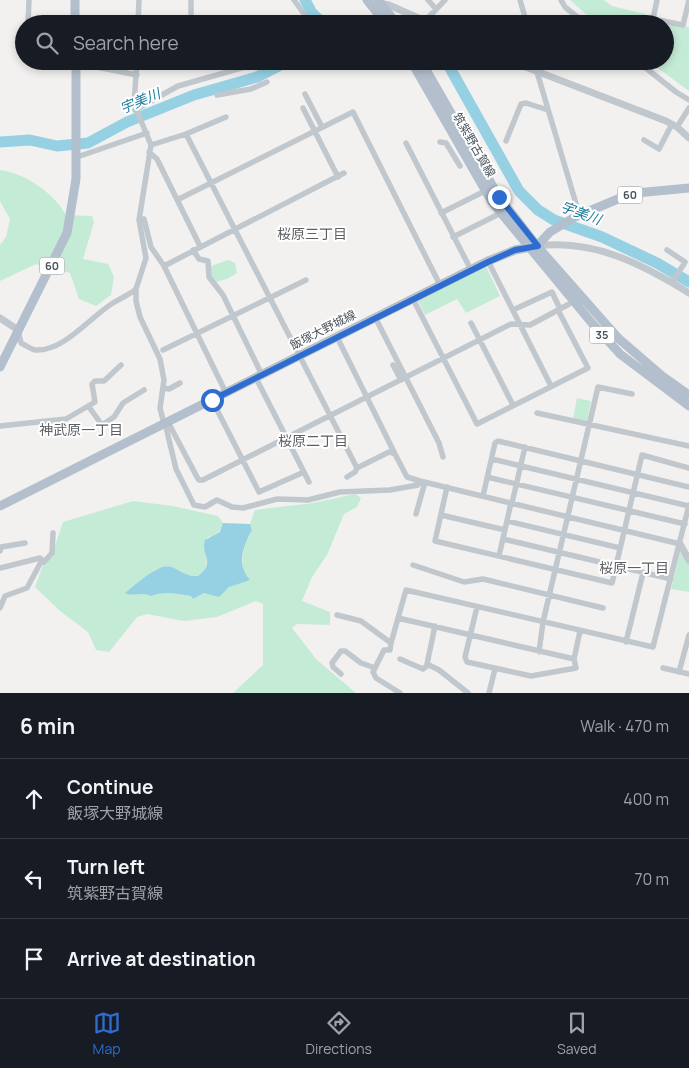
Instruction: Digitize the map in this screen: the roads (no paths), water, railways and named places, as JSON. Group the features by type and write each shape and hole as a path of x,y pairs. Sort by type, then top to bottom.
{"main road":[{"path":"75,0 75,15"},
{"path":"371,1 380,15"},
{"path":"371,1 387,15"},
{"name":"60","path":"0,367 67,233 76,179 76,70"},
{"name":"筑紫野古賀線","path":"416,70 485,191 501,213 618,338 662,376 689,395"},
{"name":"筑紫野古賀線","path":"426,70 499,197 573,302 618,356 689,406"},
{"name":"60","path":"534,248 550,232 578,216 636,194 689,188"},
{"name":"飯塚大野城線","path":"0,506 413,298 515,250 534,248"}],"street":[{"path":"28,15 29,0"},
{"path":"138,15 139,0"},
{"path":"191,0 191,15"},
{"path":"294,0 306,15"},
{"path":"428,0 436,9"},
{"path":"433,15 445,0"},
{"path":"520,0 524,15"},
{"path":"561,0 565,7 575,15"},
{"path":"654,15 657,0"},
{"path":"674,23 683,25 689,0"},
{"path":"371,1 389,5 413,15"},
{"path":"112,70 137,75"},
{"path":"137,70 134,104 151,145 139,220 146,258 136,289 136,301 140,317 160,360 164,388 160,408 166,423 199,480 511,324 530,325 573,302"},
{"path":"136,111 178,86 241,70"},
{"path":"532,70 675,126 689,138"},
{"path":"648,70 689,100"},
{"path":"537,72 577,207 578,216"},
{"path":"218,95 251,89 267,82"},
{"path":"305,94 322,126"},
{"path":"506,141 521,104 526,103 548,110"},
{"path":"303,108 338,177"},
{"path":"644,140 659,149 689,108"},
{"path":"177,200 353,112 440,285"},
{"path":"151,145 186,134 226,117"},
{"path":"77,155 146,131"},
{"path":"186,134 357,468"},
{"path":"440,142 446,142 459,164 467,158"},
{"path":"406,143 471,270"},
{"path":"149,152 156,159 200,246"},
{"path":"164,266 344,173"},
{"path":"441,213 485,191"},
{"path":"454,237 501,213"},
{"path":"139,220 144,219 151,247 164,266 226,393"},
{"path":"534,248 566,244 602,250 673,280 689,293"},
{"path":"193,250 199,259 208,261 209,277 223,295 233,315 286,438 309,482"},
{"path":"667,250 684,263 673,280"},
{"path":"488,262 552,386"},
{"path":"163,350 306,280"},
{"path":"0,318 18,330 21,343 34,350 52,346 81,330 112,303 136,289"},
{"path":"413,298 477,424 588,368 552,292 513,310"},
{"path":"375,317 403,378 439,443 443,457"},
{"path":"471,323 513,405"},
{"path":"337,336 407,477 680,544 689,560"},
{"path":"0,426 66,420 90,407 96,400 92,384 95,381 104,381 122,365"},
{"path":"394,365 403,378"},
{"path":"164,388 169,389 180,383"},
{"path":"539,652 543,622 578,480 598,387 632,394"},
{"path":"90,407 102,425 114,417 123,403 144,390"},
{"path":"212,400 259,492 304,472"},
{"path":"537,413 689,446"},
{"path":"166,423 176,469 194,505 205,507 217,500 232,507 243,508 277,500 308,500 340,492 400,489 418,485 422,482"},
{"path":"483,496 495,443 498,441 689,487"},
{"path":"499,556 525,447"},
{"path":"346,477 356,472 357,468 389,452 395,454"},
{"path":"447,487 435,540 612,583 642,456 689,468"},
{"path":"400,693 376,678 373,672 384,650 390,650 406,590 653,647 689,506 492,459"},
{"path":"487,477 685,524"},
{"path":"416,514 422,482"},
{"path":"441,515 505,530"},
{"path":"507,521 620,548"},
{"path":"0,568 32,560 42,560 44,562 52,553 53,533"},
{"path":"503,539 671,580"},
{"path":"0,551 1,547 25,542"},
{"path":"0,608 5,596 27,588 42,560"},
{"path":"413,565 464,582 483,579 603,608"},
{"path":"626,642 643,572"},
{"path":"477,607 465,657 467,662 495,669 531,676 576,668 574,660 580,631"},
{"path":"337,615 361,621 391,643"},
{"path":"398,618 574,660"},
{"path":"400,660 423,669 428,665 435,626"},
{"path":"679,672 689,635"},
{"path":"341,674 333,667 332,663 341,651 345,651 361,663 376,668"},
{"path":"428,665 468,693"},
{"path":"663,668 689,674"},
{"path":"488,693 495,669"}],"water":[{"path":"223,523 250,524 252,530 242,555 242,562 243,568 250,580 229,587 219,597 204,593 193,599 191,596 166,593 151,596 125,593 154,571 167,566 188,575 198,576 204,571 207,562 204,550 205,540 220,532"}],"waterway":[{"path":"305,0 314,15"},
{"name":"宇美川","path":"0,142 30,140 57,146 88,143 127,122 194,95 257,77 271,70"},
{"name":"宇美川","path":"451,70 519,191 538,210 554,220 602,237 657,263 689,282"}],"district":[{"name":"桜原三丁目","path":"312,234"},
{"name":"神武原一丁目","path":"81,430"},
{"name":"桜原二丁目","path":"313,441"},
{"name":"桜原一丁目","path":"634,568"}]}
